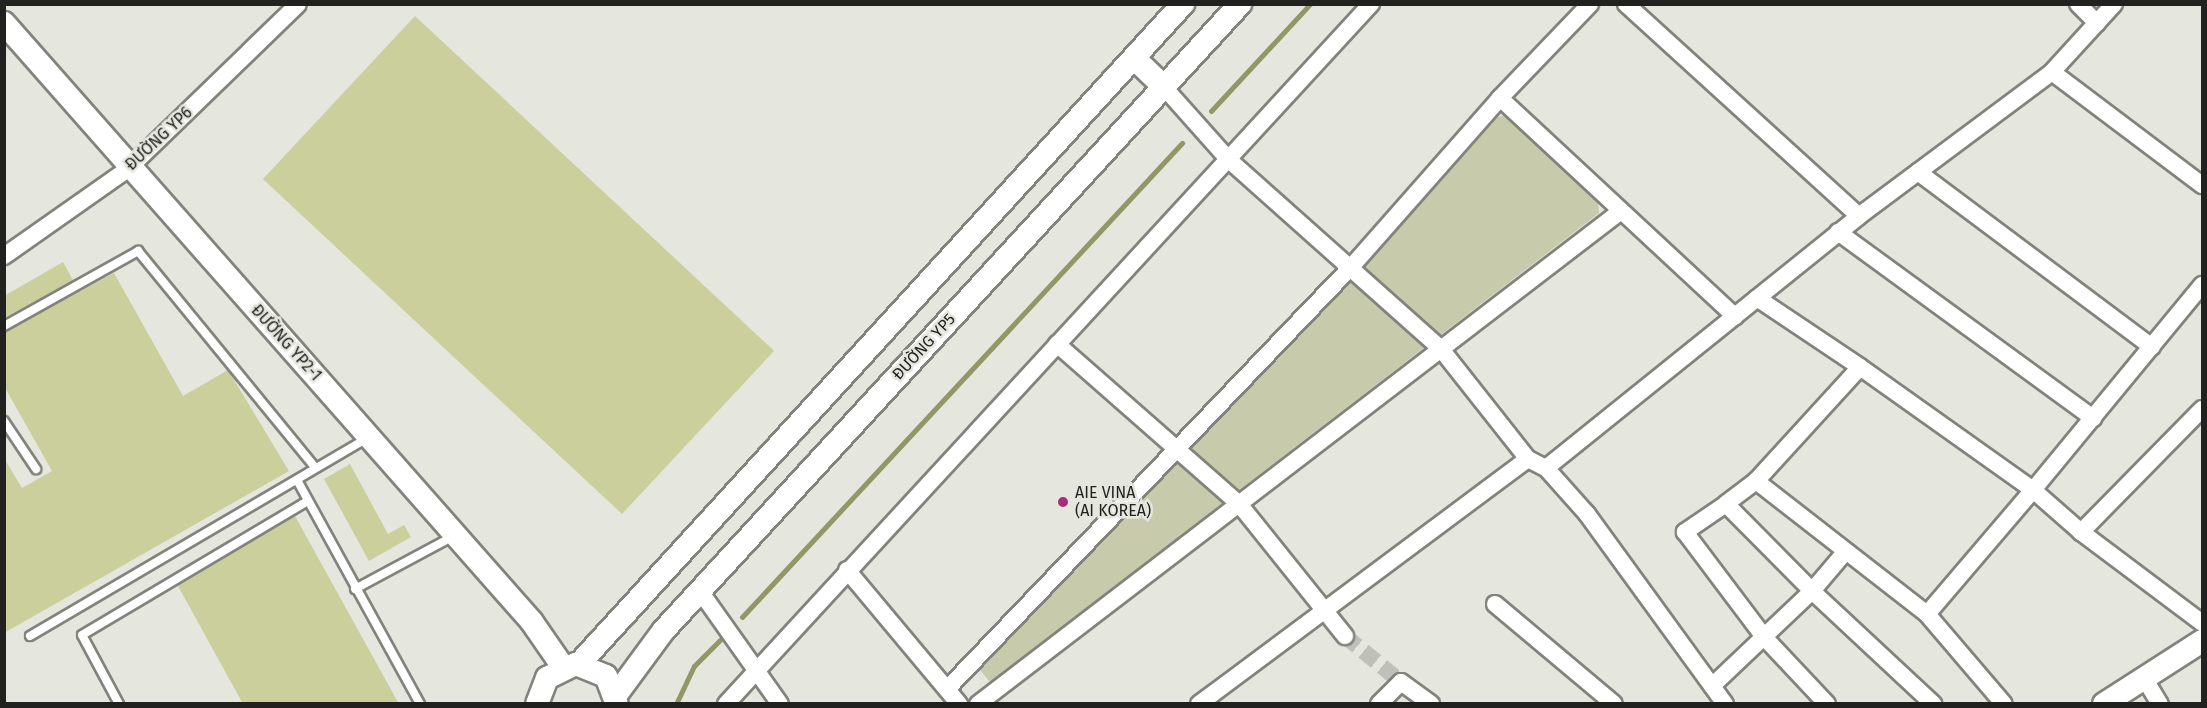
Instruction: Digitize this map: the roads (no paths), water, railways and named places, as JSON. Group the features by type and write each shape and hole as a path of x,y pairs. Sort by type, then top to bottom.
{"main road":[{"path":"537,704 543,683 571,666 1184,4"},
{"name":"ĐƯỜNG YP5","path":"616,700 700,591 1240,4"},
{"name":"ĐƯỜNG YP2-1","path":"4,23 129,168 571,666"},
{"path":"1134,58 1163,86"},
{"path":"2104,704 2146,681 2202,640"},
{"path":"571,666 606,676 616,700"}],"street":[{"name":"ĐƯỜNG YP6","path":"4,256 129,168 298,4"},
{"path":"726,704 757,667 1371,4"},
{"path":"948,688 1176,445 1352,266 1500,98 1590,4"},
{"path":"1626,4 1859,216"},
{"path":"2078,4 2097,22"},
{"path":"1546,468 1859,216 2052,72 2114,4"},
{"path":"2052,72 2202,185"},
{"path":"1163,86 1228,159 1352,266 1441,349 1528,459 1546,468 1587,514 1725,704"},
{"path":"1500,98 1735,316"},
{"path":"1917,172 2151,347"},
{"path":"978,704 1621,211"},
{"path":"1839,232 2093,418"},
{"path":"1927,614 2033,490 2202,285"},
{"path":"1757,298 1860,367 2033,490 2081,532 2202,624"},
{"path":"1057,344 1176,445 1240,505 1346,636"},
{"path":"1827,704 1764,637 1685,532 1756,481 1860,367"},
{"path":"2081,532 2202,409"},
{"path":"1199,704 1322,608 1528,459"},
{"path":"1756,481 1927,614 2004,704"},
{"path":"1726,504 1812,591 1933,704"},
{"path":"1712,686 1812,591 1846,551"},
{"path":"847,570 948,688 959,704"},
{"path":"700,591 757,667 780,704"},
{"path":"1495,604 1614,704"},
{"path":"2146,681 2160,704"},
{"path":"1379,704 1401,682 1431,704"}],"lane":[{"path":"4,326 138,251 315,467"},
{"path":"4,422 36,469"},
{"path":"30,636 369,437"},
{"path":"297,480 420,704"},
{"path":"119,704 82,635 308,501"},
{"path":"355,589 454,536"}],"waterway":[{"path":"1211,111 1310,4"},
{"path":"742,617 1182,143"},
{"path":"676,704 694,666 720,640"}],"tunnel":[{"path":"1345,636 1401,682"}],"place":[{"name":"AIE VINA (AI KOREA)","path":"1063,502"}]}
